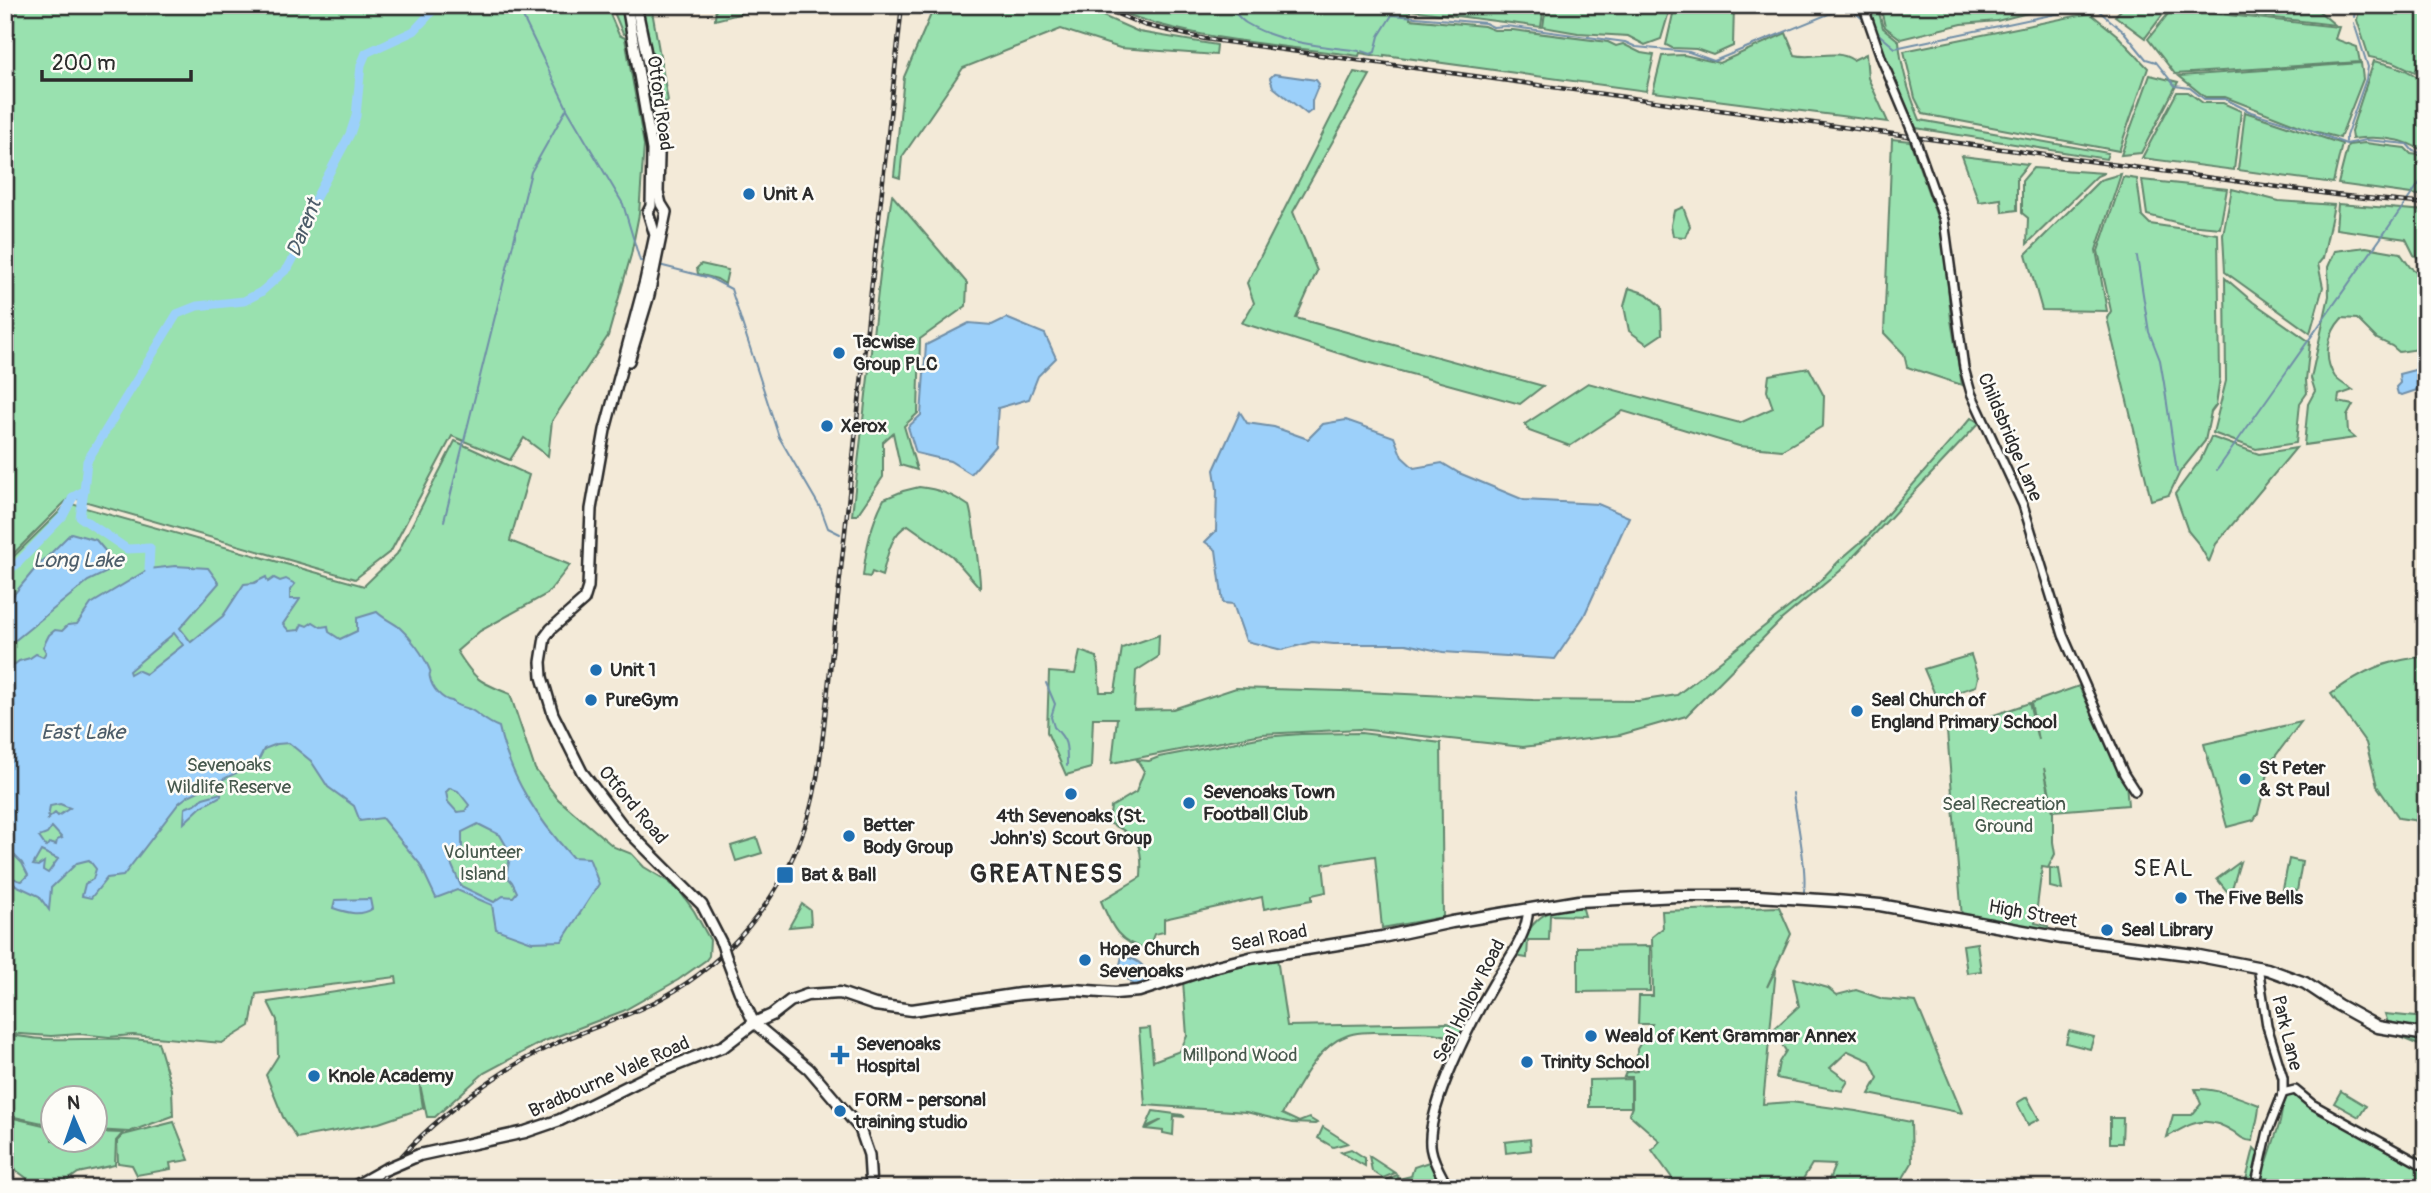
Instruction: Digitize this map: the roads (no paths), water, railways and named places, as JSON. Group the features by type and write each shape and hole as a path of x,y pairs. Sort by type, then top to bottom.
{"highway":[{"name":"Seal Road","path":"754,1023 790,1001 821,993 840,993 875,1005 912,1010 1020,994 1074,990 1115,993 1139,991 1250,958 1579,901 1658,897 1801,898"},
{"name":"High Street","path":"1801,898 1880,905 2062,938 2258,966 2305,983 2378,1027 2426,1035"},
{"name":"Bradbourne Vale Road","path":"352,1188 419,1155 524,1132 560,1120 651,1075 724,1045 754,1023"}],"main road":[{"name":"Otford Road","path":"627,5 652,150 651,206 648,212 655,235 605,429 591,509 588,587 584,600 551,629 545,638 541,650 542,677 553,714 582,772 623,826 702,905 722,944 754,1023"},
{"name":"Otford Road","path":"614,398 646,308 665,217 665,209 658,192 660,121 636,5"},
{"path":"651,206 661,204"},
{"path":"650,218 658,222 665,217"},
{"name":"Seal Hollow Road","path":"1448,1188 1430,1145 1441,1095 1471,1023 1525,927 1528,909"},
{"path":"754,1023 809,1069 860,1129 869,1155 871,1188"}],"street":[{"name":"Childsbridge Lane","path":"1863,5 1944,220 1964,368 1970,393 2022,505 2069,650 2124,774 2135,791"},
{"name":"Park Lane","path":"2255,1188 2268,1131 2283,1093 2283,1078 2267,1026 2258,966"},
{"path":"2283,1093 2295,1090 2312,1104 2426,1167"}],"water":[{"path":"1274,74 1316,80 1319,84 1312,101 1312,110 1307,114 1273,87 1270,78"},
{"path":"1006,318 1045,334 1056,358 1038,376 1029,399 998,408 995,446 971,474 950,461 916,453 908,427 921,415 926,345 969,323 992,325"},
{"path":"2426,367 2426,387 2398,394 2396,387 2400,383 2399,374"},
{"path":"1240,412 1247,423 1274,427 1308,439 1323,424 1346,420 1394,437 1402,457 1414,468 1442,463 1459,473 1524,500 1598,504 1629,517 1584,616 1555,659 1443,652 1406,644 1312,642 1282,650 1246,641 1233,604 1223,603 1216,550 1205,542 1216,531 1217,489 1214,470"},
{"name":"Long Lake","path":"71,533 96,540 112,559 107,572 88,581 7,647 5,605 34,570"},
{"name":"East Lake","path":"175,566 208,568 219,583 180,628 191,642 223,616 244,584 266,577 268,582 274,578 280,581 286,579 295,584 290,590 290,599 300,599 283,624 289,631 299,630 302,624 307,626 313,622 321,627 328,626 329,632 340,639 357,631 357,618 377,612 400,628 423,657 431,672 431,682 438,693 499,727 510,763 537,813 572,857 589,858 599,884 562,941 532,942 496,929 492,905 457,890 436,898 420,864 382,818 360,821 354,806 328,787 311,761 289,743 264,749 257,763 188,796 179,803 123,876 107,878 91,898 82,896 85,884 93,879 96,869 89,860 77,863 51,888 49,910 39,896 5,880 5,869 19,881 28,875 22,863 12,853 5,857 9,837 5,825 5,700 15,697 8,682 5,682 5,672 19,661 36,654 43,657 46,652 43,647 55,630 62,631 68,625 77,624 91,604 149,569","holes":["174,633 183,645 146,674 137,670 130,674 129,671","450,788 458,791 469,805 465,811 457,812 448,802 446,792","60,804 70,808 58,816 55,813 48,819 50,806","478,824 500,835 511,854 506,875 517,892 513,897 503,896 494,902 461,886 449,859 462,848 462,832","52,827 62,838 57,840 56,845 49,843 46,847 39,837 47,834","41,851 58,859 48,873 43,870 44,862 38,866 33,865"]},
{"path":"221,793 221,796 201,807 184,823 185,808 203,798"},
{"path":"370,899 372,909 363,913 333,908 335,900"},
{"path":"1122,956 1141,964 1147,972 1149,983 1133,985 1119,969"}],"waterway":[{"name":"Darent","path":"5,571 16,565 63,516 73,497 84,491 87,461 177,314 197,306 244,301 261,292 288,268 294,257 304,220 350,134 356,116 361,65 366,53 414,31 438,5"},
{"path":"444,521 531,172 567,108 517,5"},
{"path":"1225,5 1246,23 1272,35 1301,43 1359,51"},
{"path":"1396,13 1402,5"},
{"path":"2354,17 2356,5"},
{"path":"1362,51 1371,54 1375,52 1379,36 1392,15 1485,23 1493,27 1506,26 1625,42 1636,47 1689,52 1714,61 1848,6 1866,22"},
{"path":"1875,31 1895,48 2093,6 2124,32 2146,59 2156,62 2175,86 2190,88 2204,99 2225,99 2251,112 2346,144 2366,140 2407,144 2413,151 2421,153 2426,149"},
{"path":"2346,142 2368,67 2354,23"},
{"path":"567,109 623,204 640,261 647,262"},
{"path":"2217,470 2426,174"},
{"path":"2137,257 2149,332 2160,360 2177,472"},
{"path":"659,265 710,278 731,289 779,437 821,509 828,528 840,534"},
{"path":"84,491 80,517 127,549 150,548 149,569"},
{"path":"1046,683 1055,704 1051,717 1054,727 1066,744 1067,766"},
{"path":"1793,793 1803,861 1803,896"}],"railway":[{"path":"376,1188 392,1167 434,1124 508,1069 557,1043 651,1004 710,965 749,926 781,880 794,855 811,806 821,747 902,5"},
{"path":"1095,5 1144,25 1205,39 2336,195 2426,204"}],"place":[{"name":"Unit A","path":"749,194"},
{"name":"Tacwise Group PLC","path":"839,353"},
{"name":"Xerox","path":"827,426"},
{"name":"Unit 1","path":"596,670"},
{"name":"PureGym","path":"591,700"},
{"name":"Seal Church of England Primary School","path":"1857,711"},
{"name":"St Peter & St Paul","path":"2245,779"},
{"name":"4th Sevenoaks (St. John's) Scout Group","path":"1071,794"},
{"name":"Sevenoaks Town Football Club","path":"1189,803"},
{"name":"Better Body Group","path":"849,836"},
{"name":"Bat & Ball","path":"785,875"},
{"name":"The Five Bells","path":"2181,898"},
{"name":"Seal Library","path":"2107,930"},
{"name":"Hope Church Sevenoaks","path":"1085,960"},
{"name":"Weald of Kent Grammar Annex","path":"1591,1036"},
{"name":"Sevenoaks Hospital","path":"840,1055"},
{"name":"Trinity School","path":"1527,1062"},
{"name":"Knole Academy","path":"314,1076"},
{"name":"FORM - personal training studio","path":"840,1111"}],"district":[{"name":"SEAL","path":"2164,868"},
{"name":"GREATNESS","path":"1047,874"}],"park label":[{"name":"Sevenoaks Wildlife Reserve","path":"229,776"},
{"name":"Seal Recreation Ground","path":"2004,815"},
{"name":"Volunteer Island","path":"483,863"},
{"name":"Millpond Wood","path":"1240,1055"}]}
